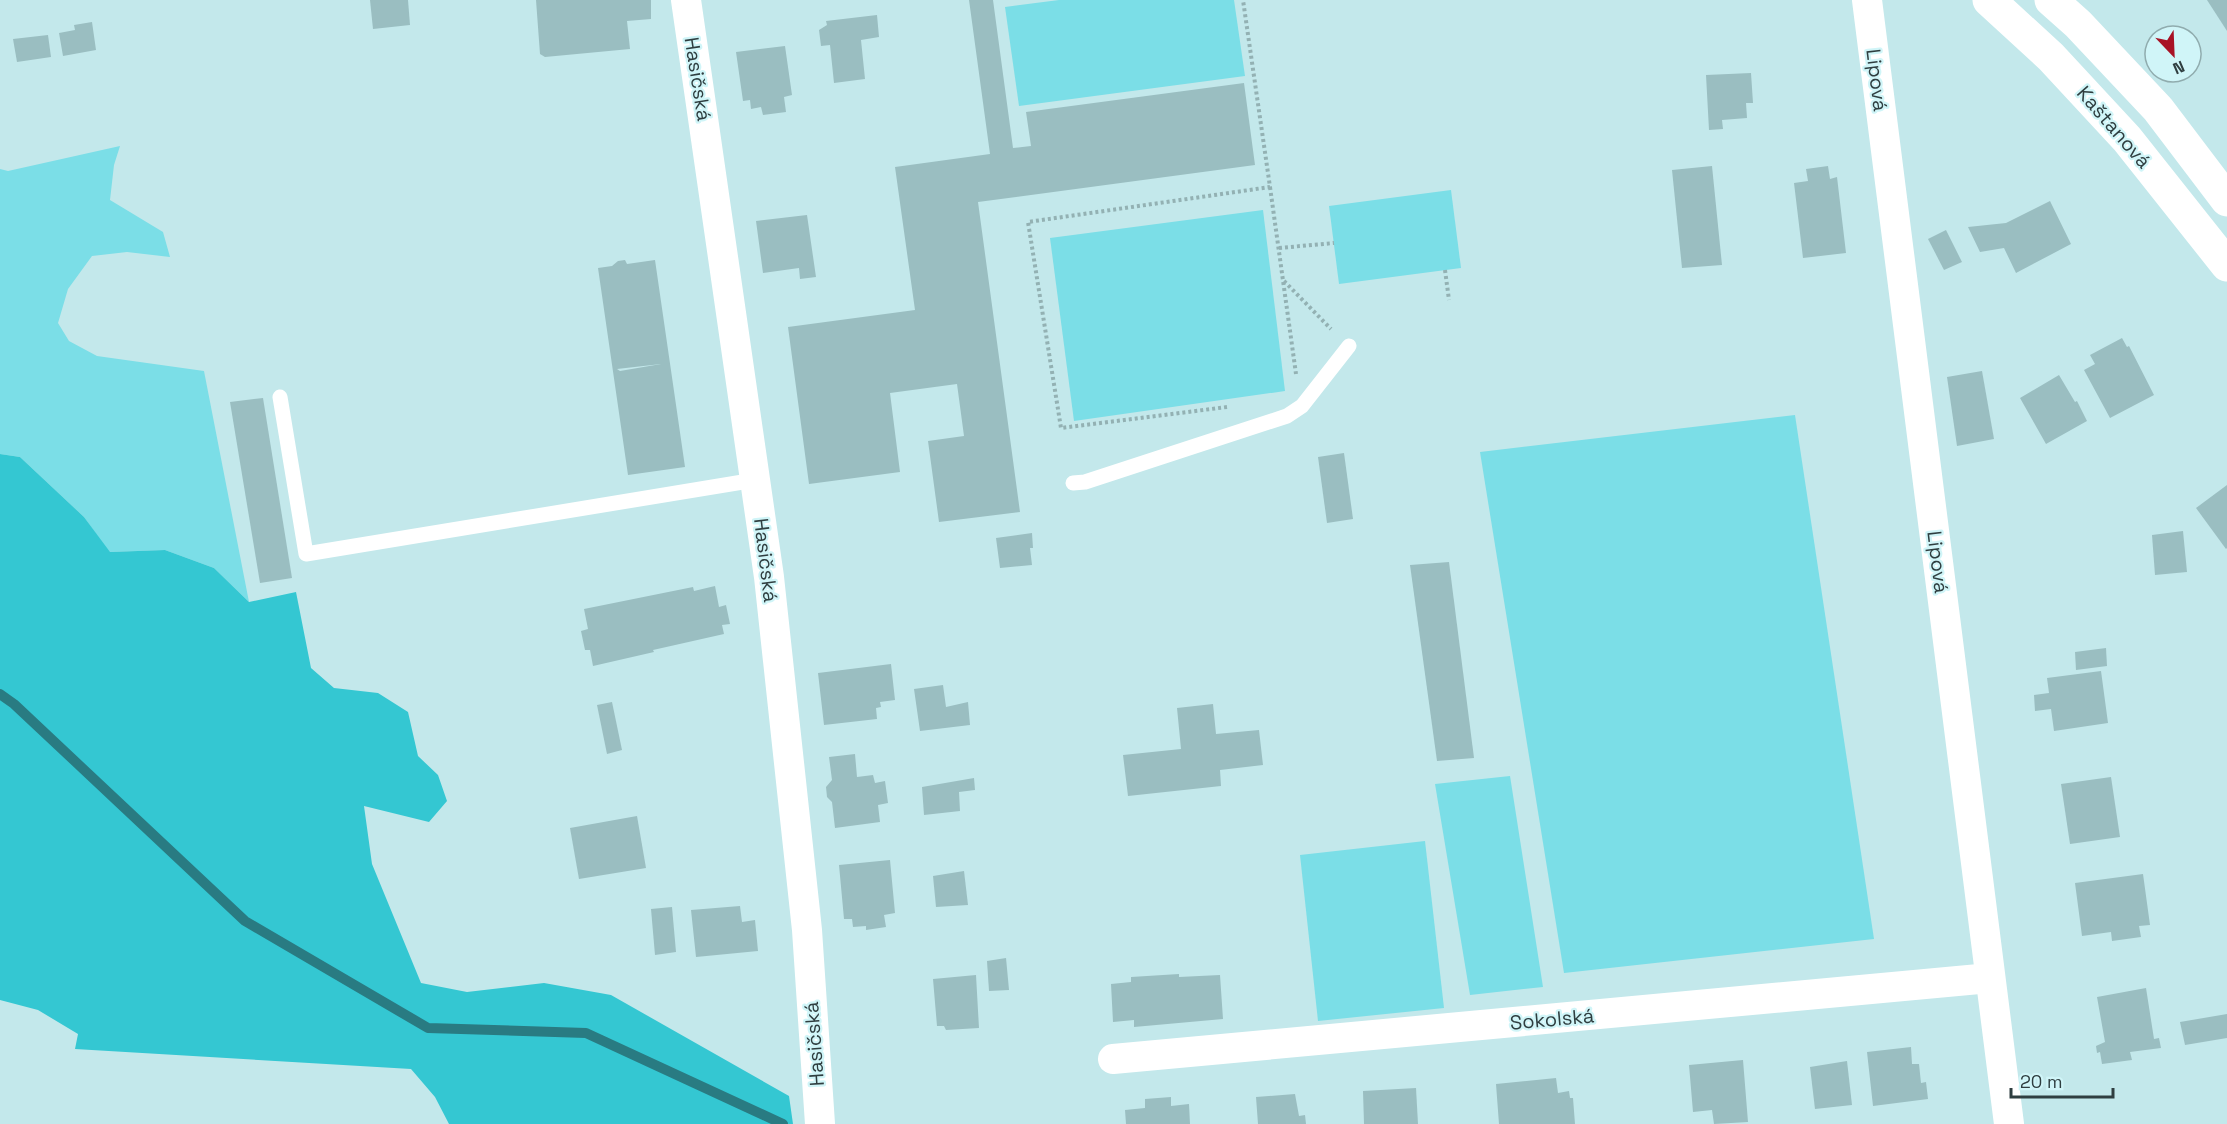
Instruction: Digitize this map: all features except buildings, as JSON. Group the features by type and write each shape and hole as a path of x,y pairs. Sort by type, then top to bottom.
{"main road":[{"name":"Kaštanová","path":"1989,0 2051,57 2127,139 2227,265"},
{"path":"2051,0 2078,24 2158,109 2227,200"}],"street":[{"name":"Hasičská","path":"686,0 769,577 807,930 820,1124"},
{"name":"Lipová","path":"1867,0 2009,1124"},
{"name":"Sokolská","path":"1113,1059 1990,978"}],"lane":[{"path":"1073,483 1086,482 1287,416 1302,406 1349,346"},
{"path":"280,397 306,555 755,480"}],"path":[{"path":"1243,0 1296,374"},
{"path":"1232,406 1061,428 1028,222 1270,187"},
{"path":"1279,248 1334,243"},
{"path":"1445,270 1449,300"},
{"path":"1283,280 1349,346"}],"shaded area":[{"path":"1059,0 1234,0 1245,76 1019,106 1005,7"},
{"path":"120,146 114,165 110,200 163,232 170,257 127,252 92,256 68,289 58,323 69,341 97,356 204,371 249,602 214,568 165,550 109,552 84,517 20,457 0,454 0,169 8,171"},
{"path":"1451,190 1461,268 1339,284 1329,206"},
{"path":"1263,210 1285,391 1074,421 1050,238"},
{"path":"1795,415 1874,939 1564,973 1480,452"},
{"path":"0,454 20,457 84,517 110,552 165,550 214,568 249,602 296,592 311,668 334,688 378,693 408,712 418,756 438,775 447,801 429,822 364,806 372,864 421,983 467,992 544,983 611,995 789,1096 793,1124 449,1124 435,1097 411,1069 75,1049 78,1034 38,1010 0,1000"},
{"path":"1510,776 1543,987 1470,995 1435,784"},
{"path":"1425,841 1444,1008 1318,1021 1300,855"}],"waterway":[{"path":"0,694 14,704 245,921 428,1028 586,1033 783,1124"}]}
